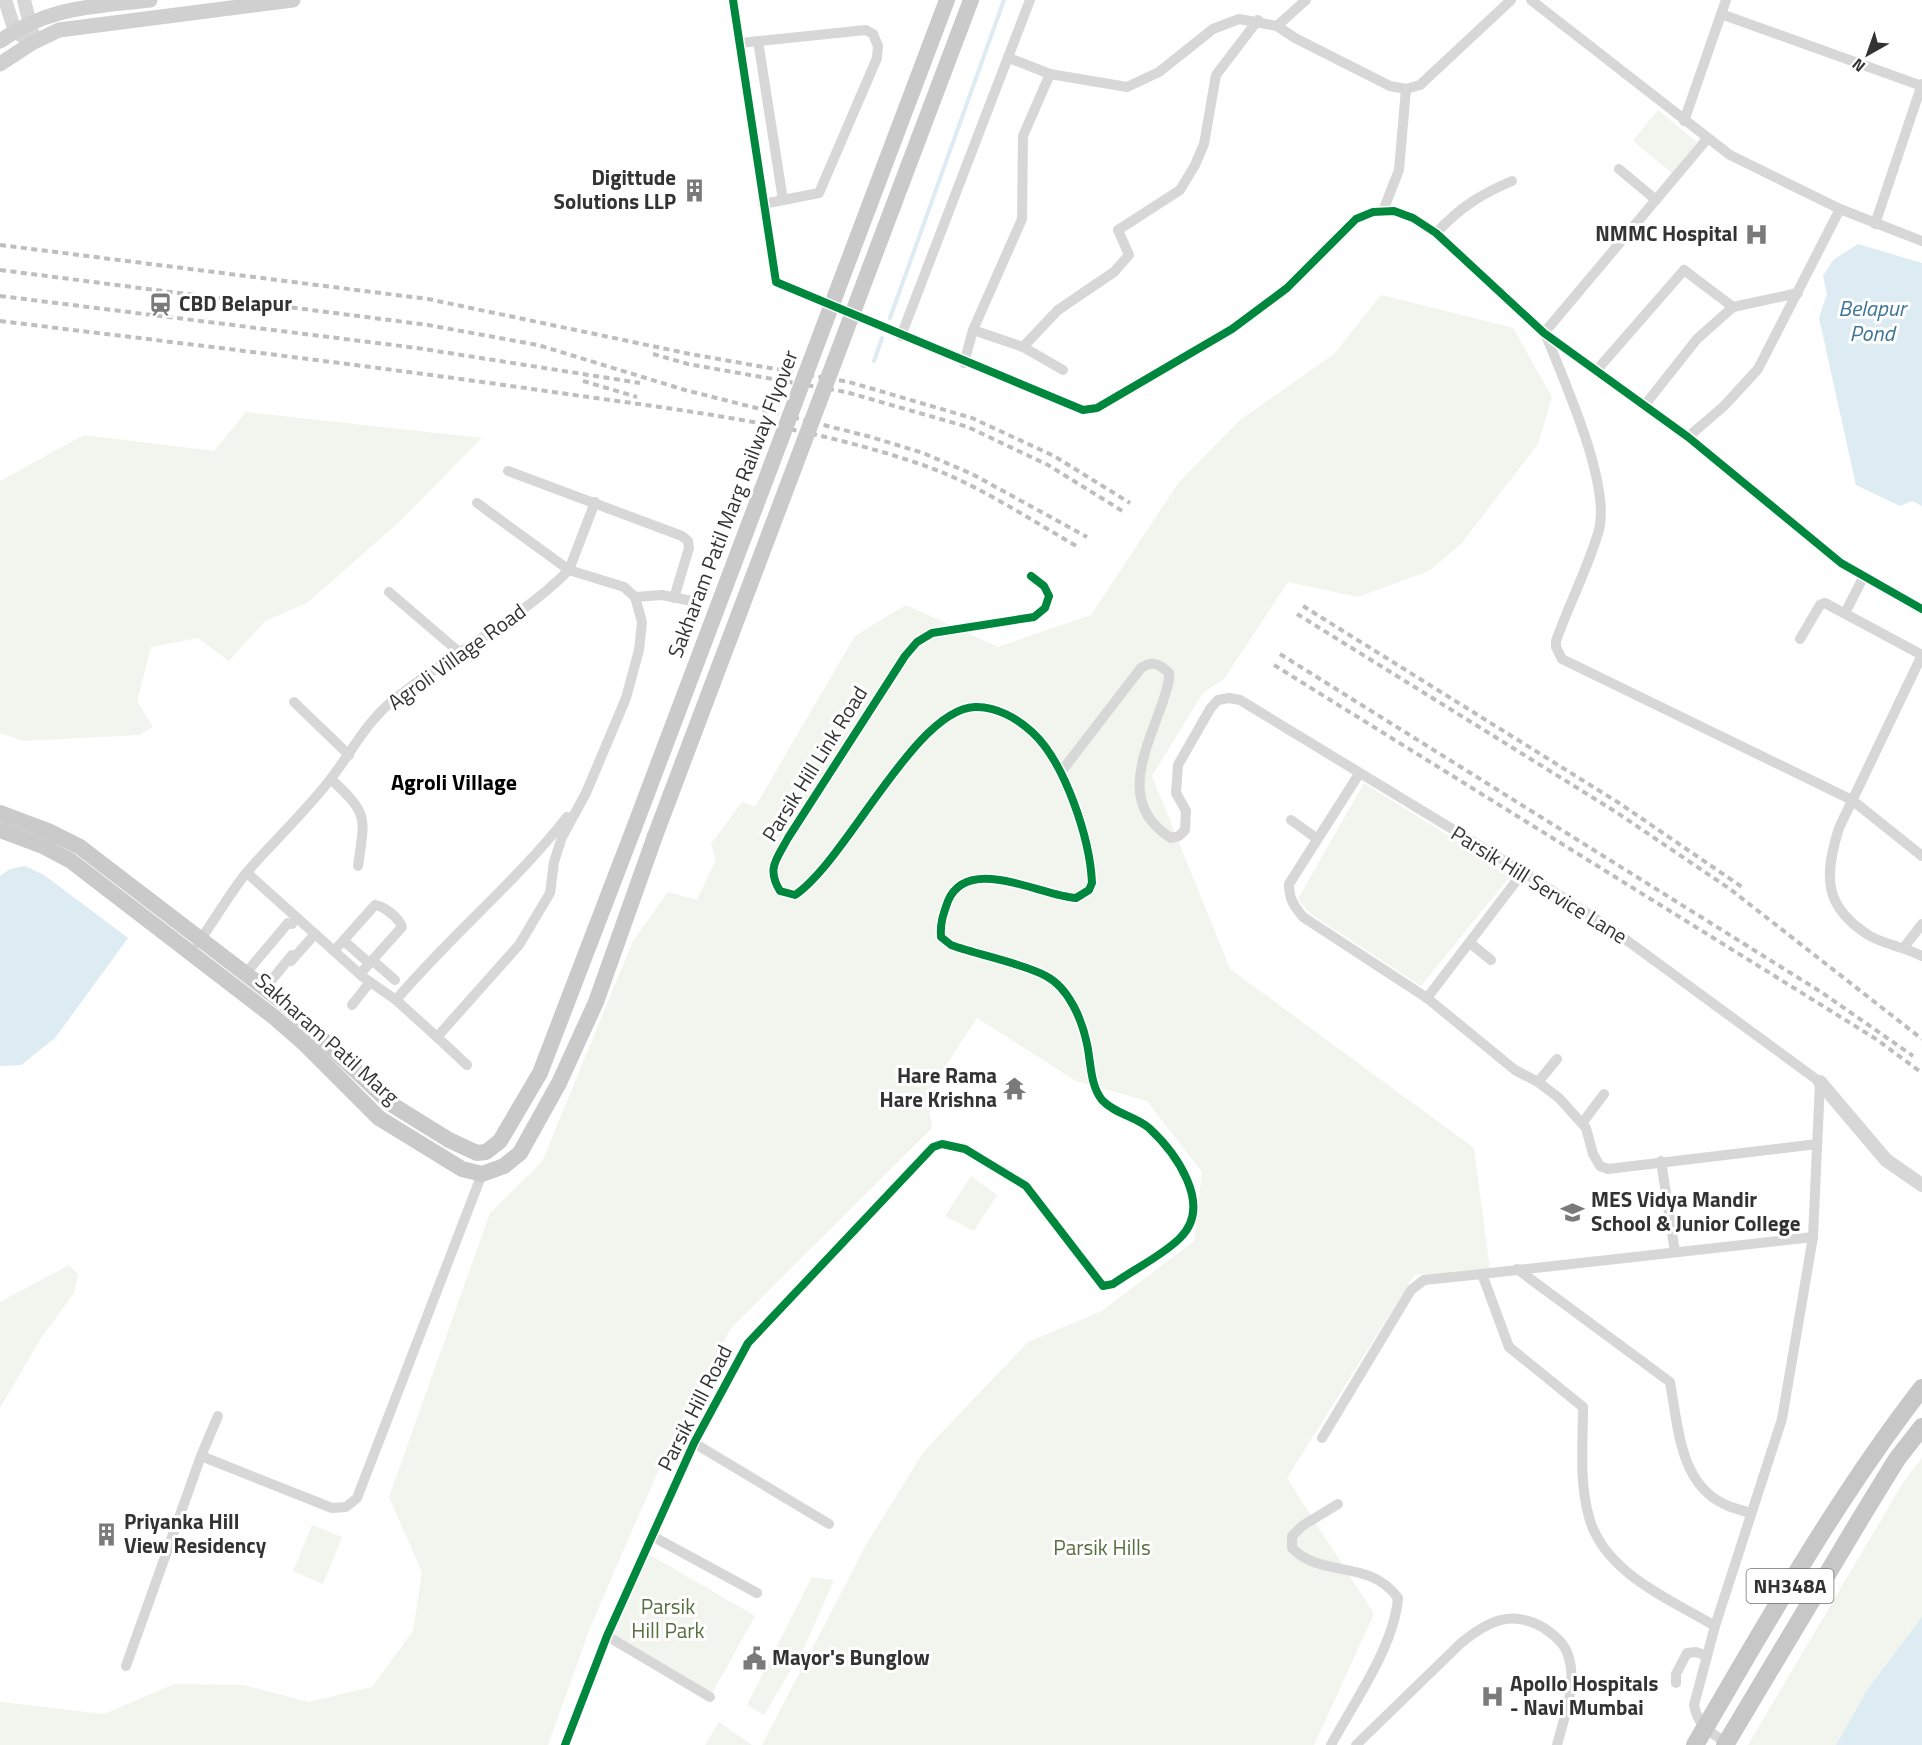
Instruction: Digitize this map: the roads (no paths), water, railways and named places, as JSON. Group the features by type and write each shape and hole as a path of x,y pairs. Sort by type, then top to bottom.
{"highway":[{"name":"NH348A","path":"1695,1745 1878,1444 1922,1388"},
{"name":"NH348A","path":"1725,1744 1897,1459 1922,1427"}],"main road":[{"path":"0,41 54,12 150,0"},
{"path":"0,64 32,43 59,30 293,0"},
{"name":"Sakharam Patil Marg Railway Flyover","path":"560,1023 947,0"},
{"name":"Sakharam Patil Marg Railway Flyover","path":"483,1174 504,1167 520,1152 560,1083 596,1002 655,836 971,0"},
{"name":"Sakharam Patil Marg","path":"0,813 48,831 80,847 196,946 379,1118 462,1169 483,1174"},
{"name":"Sakharam Patil Marg","path":"0,830 43,846 70,861 196,946 246,974 318,1033 391,1104 449,1140 477,1153 486,1152 500,1141 540,1073 560,1023"}],"street":[{"path":"5,0 15,31 32,43"},
{"path":"24,0 32,22 32,43"},
{"path":"733,0 776,282 964,363 1083,410 1097,408 1232,329 1287,288 1356,219 1373,212 1394,211 1413,218 1436,233 1544,333 1688,437 1841,563 1922,609"},
{"path":"901,336 1030,0"},
{"path":"1277,26 1306,0"},
{"path":"1009,58 1050,74 1126,87 1160,72 1213,29 1239,19 1258,20 1277,26 1295,38 1390,86 1406,89 1420,85 1511,0"},
{"path":"1531,0 1730,155 1840,209 1922,241"},
{"path":"1684,121 1726,0"},
{"path":"1721,14 1922,86 1875,224"},
{"path":"1023,347 1058,310 1114,272 1130,255 1118,230 1180,190 1204,144 1216,75 1258,20"},
{"path":"740,43 866,30 873,33 878,46 877,58 822,189 816,194 764,204"},
{"path":"758,41 783,200"},
{"path":"964,363 973,330 1022,219 1023,136 1050,74"},
{"path":"1383,211 1399,170 1406,89"},
{"path":"1544,333 1707,139"},
{"path":"1619,170 1656,200"},
{"path":"1436,233 1457,211 1481,194 1512,181"},
{"path":"1688,437 1724,406 1758,369 1840,209"},
{"path":"1596,371 1684,270 1733,307"},
{"path":"1644,406 1697,339 1733,307 1798,293"},
{"path":"973,330 1023,347 1064,370"},
{"path":"1544,333 1575,409 1600,494 1599,528 1559,634 1557,652 1570,665 1852,800 1922,856"},
{"path":"508,471 682,536 688,542 689,548 674,598"},
{"path":"569,570 595,502"},
{"path":"437,1037 519,945 550,893 554,862 562,837 586,793 626,698 639,650 642,622 635,597 624,586 569,570 477,503"},
{"name":"Agroli Village Road","path":"196,946 247,873 331,779 349,755 358,736 388,704 459,652 544,595 569,570"},
{"name":"Parsik Hill Link Road","path":"942,1144 964,1149 1026,1186 1103,1286 1113,1284 1180,1238 1190,1225 1193,1191 1187,1176 1148,1128 1116,1111 1102,1100 1094,1084 1087,1042 1078,1014 1061,988 1046,976 951,945 941,937 940,923 952,893 958,886 970,880 994,879 1069,898 1083,896 1089,890 1091,874 1075,808 1061,772 1037,737 1024,724 991,709 973,707 952,716 934,729 901,764 845,843 808,887 795,895 780,891 773,879 773,866 788,838 904,656 917,642 932,633 1034,617 1045,608 1049,596 1044,586 1030,576"},
{"path":"1845,613 1864,576"},
{"path":"389,592 459,652"},
{"path":"635,597 674,598 697,602"},
{"path":"1800,639 1820,605 1825,603 1922,655 1852,800 1831,854 1829,883 1832,898 1841,911 1871,936 1905,946 1922,956"},
{"name":"Parsik Hill Service Lane","path":"1061,772 1141,668 1153,662 1160,664 1168,673 1169,680 1143,755 1139,781 1145,810 1154,825 1171,838 1179,836 1185,830 1187,822 1186,812 1176,794 1178,765 1210,709 1218,700 1229,698 1240,700 1523,872 1610,928 1820,1082"},
{"path":"294,702 349,755"},
{"path":"1359,774 1289,884 1293,906 1304,917 1427,998 1515,1070 1538,1082 1583,1122 1593,1154 1600,1166 1608,1169 1817,1144"},
{"path":"331,779 356,803 362,813 364,825 358,866"},
{"path":"396,1000 450,939 534,859 586,793"},
{"path":"1291,820 1317,838"},
{"path":"1427,998 1523,872"},
{"path":"247,873 360,974 396,1000 467,1065"},
{"path":"334,951 375,905 380,905 400,922 402,927 360,974"},
{"path":"246,974 288,923 291,924"},
{"path":"1905,946 1922,924"},
{"path":"265,988 315,934"},
{"path":"344,941 395,980"},
{"path":"1470,943 1491,960"},
{"path":"352,1005 370,982"},
{"path":"1538,1082 1557,1059"},
{"path":"1725,1744 1704,1729 1696,1717 1694,1705 1715,1626 1782,1419 1813,1237 1820,1082"},
{"path":"1820,1082 1886,1160 1922,1185"},
{"path":"1583,1122 1604,1094"},
{"name":"Parsik Hill Road","path":"565,1745 607,1636 694,1443 748,1343 924,1155 942,1144"},
{"path":"1661,1161 1675,1252"},
{"path":"201,1455 332,1509 346,1508 357,1497 483,1174"},
{"path":"1322,1438 1411,1290 1420,1281 1813,1237"},
{"path":"1517,1269 1670,1382 1682,1450 1688,1466 1701,1485 1722,1504 1750,1513"},
{"path":"1482,1274 1509,1347 1583,1407 1583,1480 1589,1517 1606,1551 1632,1576 1715,1626"},
{"path":"126,1666 201,1455 218,1416"},
{"path":"694,1443 829,1524"},
{"path":"1331,1745 1389,1638 1396,1617 1398,1598 1388,1584 1367,1574 1302,1558 1292,1548 1292,1536 1302,1526 1338,1504"},
{"path":"652,1536 757,1593"},
{"path":"1356,1745 1461,1643 1480,1628 1507,1618 1528,1619 1552,1633 1568,1653 1572,1679 1557,1745"},
{"path":"607,1636 710,1697"},
{"path":"1676,1683 1676,1674 1687,1653 1696,1652 1707,1656"}],"water":[{"name":"Belapur Pond","path":"1858,244 1922,263 1922,506 1912,501 1900,506 1856,485 1819,318 1827,294 1823,276 1833,260"},
{"path":"25,866 44,875 128,938 55,1038 21,1065 0,1066 0,876 10,869"},
{"path":"1922,1617 1922,1745 1836,1745 1867,1690"}],"waterway":[{"path":"890,318 1004,0"},
{"path":"874,361 882,338"}],"railway":[{"path":"0,245 428,299 690,354 849,382 972,418 1054,456 1130,503"},
{"path":"0,270 428,325 538,345 685,390 871,437 923,453 972,474 1087,537"},
{"path":"0,296 417,348 640,383"},
{"path":"0,321 490,383 695,412 785,428 874,449 938,471 1000,501 1080,548"},
{"path":"653,354 688,364 846,392 968,427 1048,465 1124,512"},
{"path":"583,381 637,397"},
{"path":"1303,606 1619,803 1745,889"},
{"path":"1297,614 1616,812 1730,889 1922,1039"},
{"path":"1280,654 1821,992 1913,1056"},
{"path":"1274,665 1876,1039 1922,1073"}],"place":[{"name":"Digittude Solutions LLP","path":"694,190"},
{"name":"NMMC Hospital","path":"1756,234"},
{"name":"CBD Belapur","path":"161,304"},
{"name":"Hare Rama Hare Krishna","path":"1015,1088"},
{"name":"MES Vidya Mandir School & Junior College","path":"1573,1212"},
{"name":"Priyanka Hill View Residency","path":"106,1534"},
{"name":"Mayor's Bunglow","path":"754,1658"},
{"name":"Apollo Hospitals - Navi Mumbai","path":"1492,1696"}],"district":[{"name":"Agroli Village","path":"454,782"}],"park label":[{"name":"Parsik Hills","path":"1102,1548"},
{"name":"Parsik Hill Park","path":"668,1619"}]}
